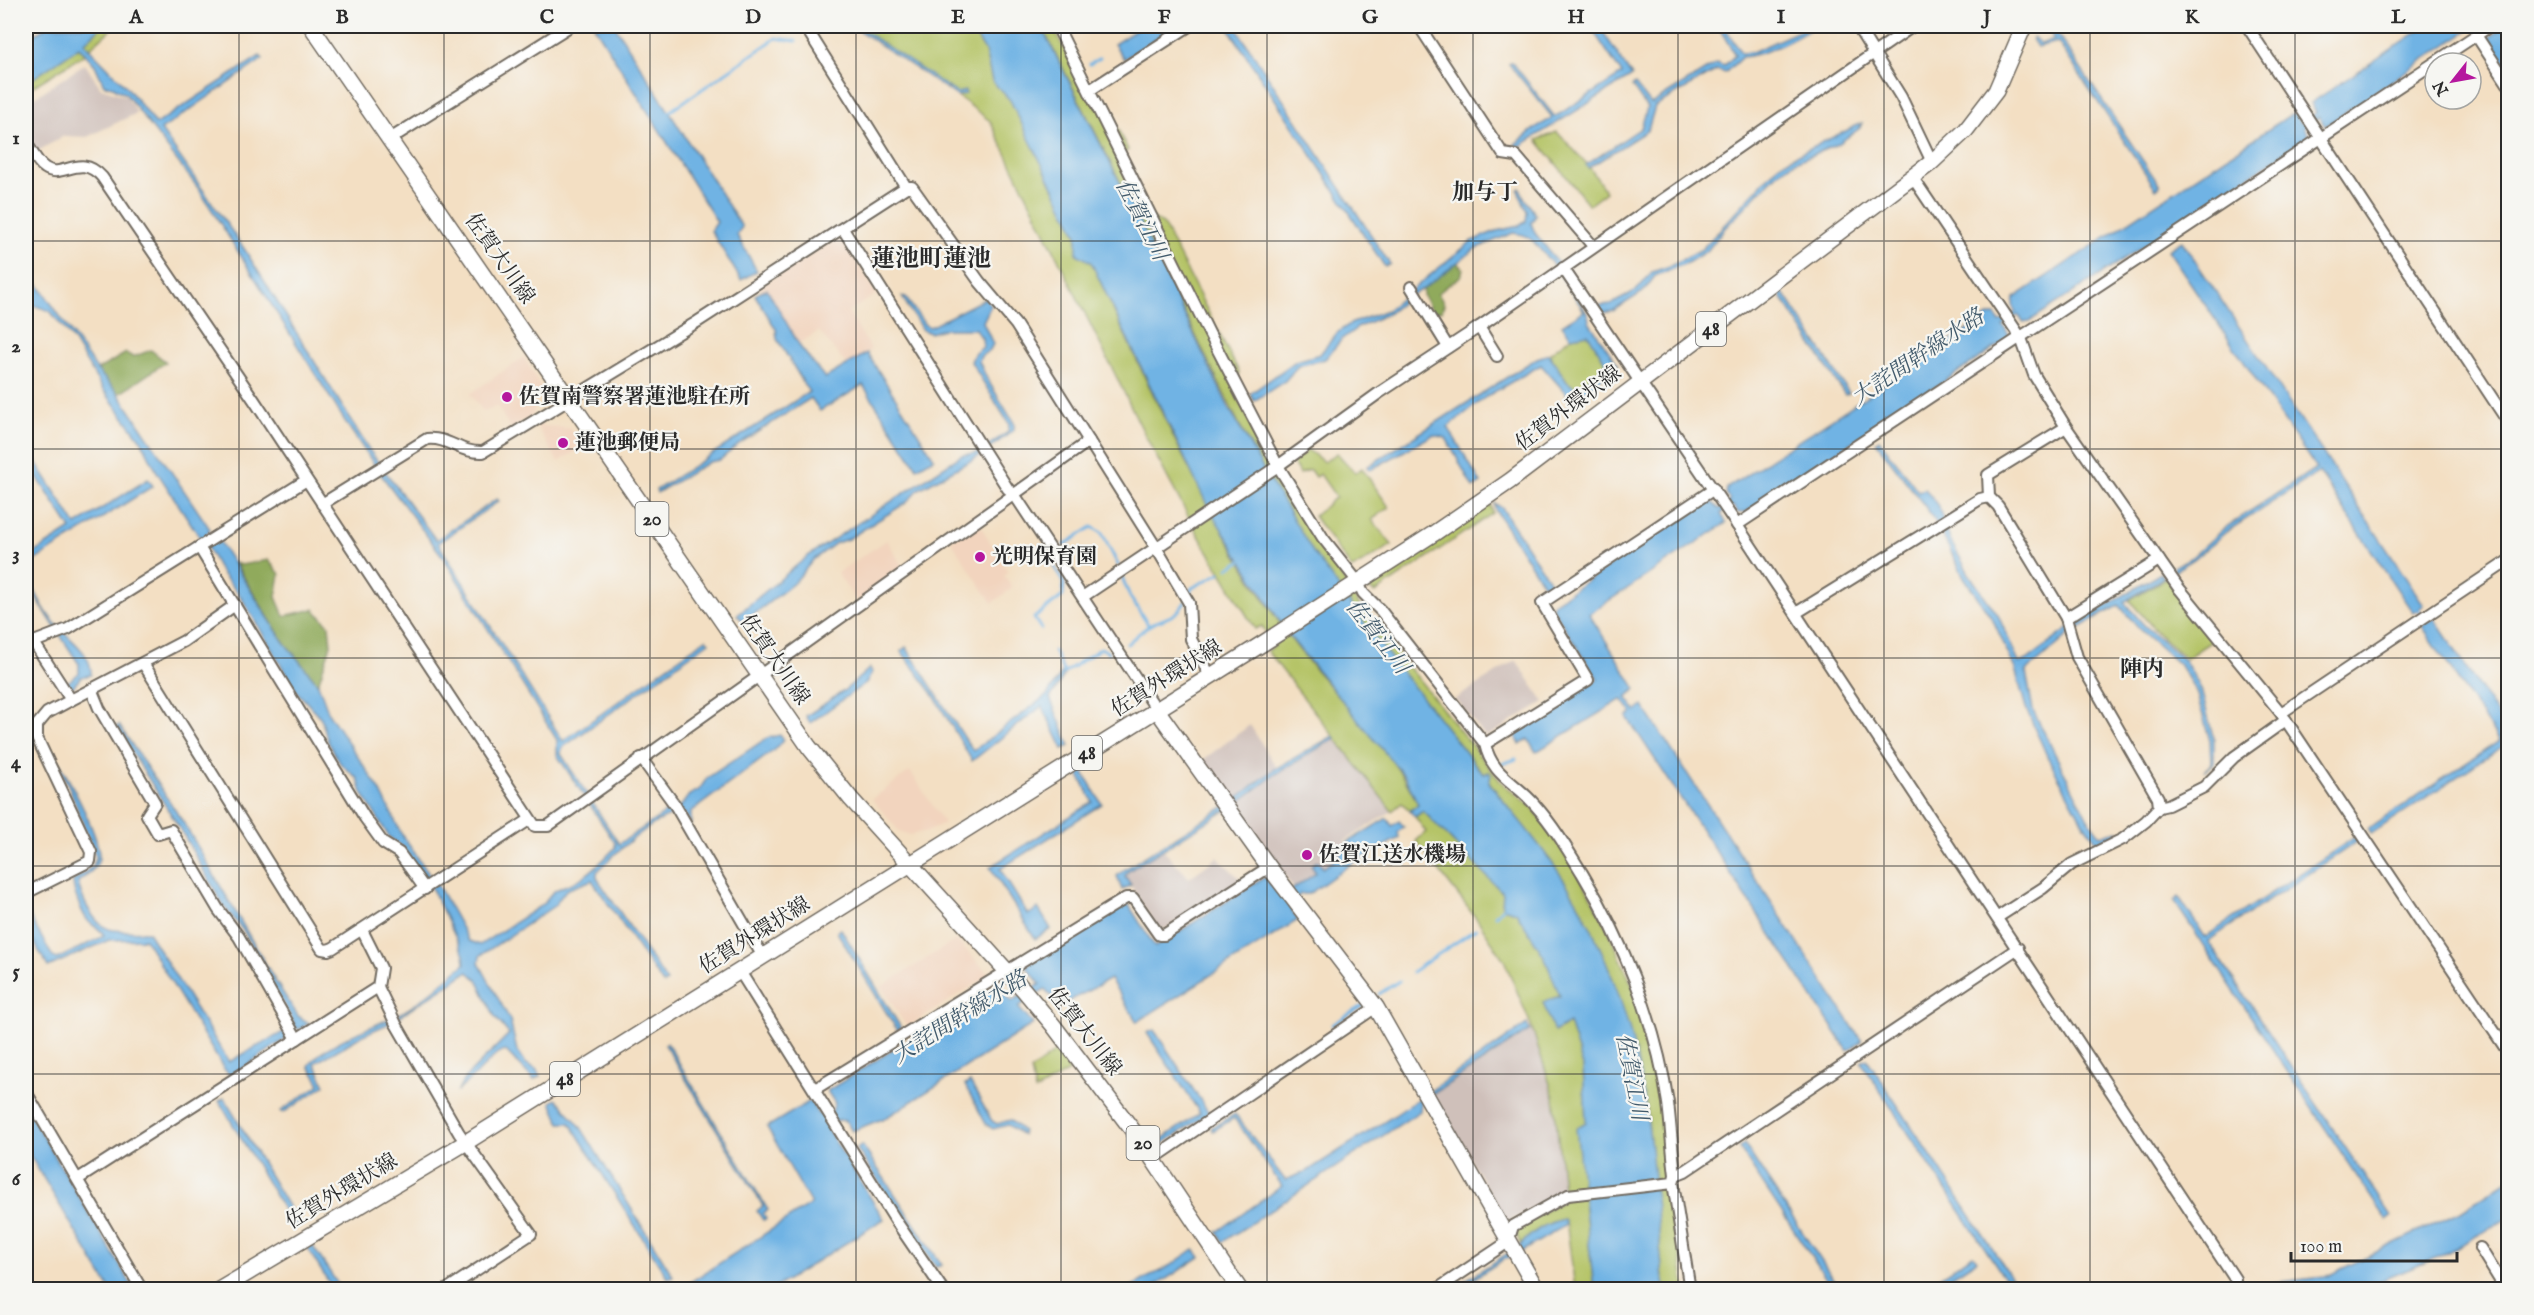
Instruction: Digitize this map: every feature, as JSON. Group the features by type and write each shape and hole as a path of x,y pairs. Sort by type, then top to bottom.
{"main road":[{"name":"佐賀大川線","path":"311,26 809,747 909,865 1036,1004 1153,1159 1240,1290"},
{"name":"佐賀外環状線","path":"219,1290 465,1143 1157,710 1354,585 1510,481 1932,162 1966,130 1996,91 2024,26"},
{"path":"1157,710 1269,867 1376,1007 1537,1290"}],"street":[{"path":"390,139 570,26"},
{"path":"805,26 906,187"},
{"path":"1057,26 1276,467 1354,585 1381,611 1485,744 1488,759 1503,777 1511,781 1536,806 1582,873 1611,927 1640,992 1667,1101 1674,1179 1690,1290"},
{"path":"1090,90 1189,26"},
{"path":"1419,26 1503,154 1516,156 1593,246"},
{"path":"1857,26 1901,97 1932,162"},
{"path":"1084,596 1198,521 1913,26"},
{"path":"2247,26 2508,422"},
{"path":"1737,525 2490,26"},
{"path":"2476,35 2508,84"},
{"path":"26,142 46,169 53,171 80,165 90,166 102,177 254,400 305,481 535,826 548,826 1089,441"},
{"path":"1913,178 2020,338 2034,375 2066,427 2178,587 2283,717 2508,1052"},
{"path":"322,504 427,439 438,438 469,452 483,452 688,327 906,187 912,187 979,281 1016,325 1157,549 1186,599 1191,639 1210,676"},
{"path":"843,229 1008,489 1014,494 1084,596 1157,710"},
{"path":"1560,270 1714,489 2235,1279"},
{"path":"1413,292 1448,347"},
{"path":"1479,327 1497,356"},
{"path":"2066,427 1988,475 1989,497 1998,506 2068,626 2078,657 2158,798 2159,807"},
{"path":"71,700 29,643 68,629 305,481"},
{"path":"1485,744 1588,680 1542,603 1714,489"},
{"path":"1796,614 1946,519 1980,499 1989,497"},
{"path":"205,544 235,605 365,819 383,843 399,853 430,886"},
{"path":"2068,626 2158,560"},
{"path":"1998,917 2043,888 2072,864 2123,839 2146,821 2159,807 2168,805 2204,787 2234,757 2283,717 2508,561"},
{"path":"26,893 90,861 91,852 37,738 37,725 47,713 184,642 235,605"},
{"path":"143,663 322,949 328,950 362,930 529,820"},
{"path":"92,691 99,708 155,803 147,815 158,834 171,830 218,909 239,937 297,1039"},
{"path":"641,758 677,810 762,956"},
{"path":"815,1089 1126,898 1133,898 1159,935 1164,935 1269,867"},
{"path":"362,930 381,968 378,987 394,1019 465,1143 531,1234 446,1290"},
{"path":"1436,1290 1512,1249 1513,1226 1568,1195 1674,1179 2018,948"},
{"path":"739,970 896,1221 943,1290"},
{"path":"78,1179 378,987"},
{"path":"1153,1159 1376,1007"},
{"path":"26,1092 142,1290"},
{"path":"2481,1248 2506,1290"}],"shaded area":[{"path":"85,64 101,88 126,96 137,113 87,137 64,136 36,152 26,153 26,103"},
{"path":"836,239 845,241 877,294 848,312 871,349 849,368 819,331 793,347 759,287"},
{"path":"524,357 541,388 532,416 511,429 497,406 483,411 470,394"},
{"path":"536,425 569,428 586,445 558,462"},
{"name":"光明保育園","path":"978,522 1008,572 1004,575 1012,588 992,603 951,541"},
{"path":"887,540 904,569 857,602 837,573"},
{"path":"1516,660 1544,702 1486,737 1455,699"},
{"path":"1250,725 1278,770 1336,736 1392,811 1345,841 1341,859 1295,890 1200,762"},
{"path":"910,771 944,823 927,831 910,835 899,831 872,799"},
{"path":"1163,849 1189,878 1218,857 1241,880 1163,930 1159,930 1123,873"},
{"path":"956,940 990,975 907,1027 881,987"},
{"path":"1531,1025 1554,1097 1564,1190 1507,1222 1431,1093"}],"green space":[{"path":"102,26 115,26 89,49 84,43"},
{"path":"854,26 970,26 985,51 992,81 1010,100 1077,235 1077,254 1091,262 1158,406 1231,546 1288,635 1374,738 1405,781 1418,804 1410,811 1402,803 1392,811 1267,651 1275,646 1262,626 1255,629 1196,531 1146,437 990,121 947,88"},
{"path":"1041,26 1052,26 1087,92 1100,93 1128,150 1119,157 1147,215 1163,224 1239,372 1235,393 1277,474 1360,606 1502,783 1533,808 1578,873 1608,929 1636,994 1654,1059 1665,1120 1663,1166 1668,1211 1677,1236 1685,1289 1664,1289 1647,1110 1635,1051 1620,1000 1565,882 1489,782 1489,772 1483,774 1396,664 1353,609 1294,523 1244,432"},
{"path":"79,47 85,54 26,91 26,83"},
{"path":"1557,132 1588,165 1606,192 1589,205 1537,140"},
{"path":"1457,262 1463,268 1461,276 1438,293 1444,304 1442,311 1432,312 1423,295 1423,289"},
{"path":"1588,334 1606,363 1601,370 1576,388 1567,382 1549,354 1571,337"},
{"path":"151,350 166,362 122,392 118,393 97,370 126,353 133,357"},
{"path":"1308,450 1324,462 1337,453 1355,473 1362,468 1389,507 1372,520 1392,545 1352,569 1314,516 1336,497 1320,474 1315,477 1310,470 1300,474 1292,462"},
{"path":"1490,504 1493,513 1375,593 1364,586 1431,545"},
{"path":"268,560 280,574 276,597 284,616 314,609 329,625 331,645 318,684 283,641 235,563 241,565"},
{"path":"2166,578 2215,639 2186,658 2163,639 2129,600"},
{"path":"1423,811 1503,893 1502,907 1516,912 1544,956 1560,996 1543,1002 1555,1032 1569,1023 1583,1066 1586,1122 1584,1199 1594,1289 1575,1289 1564,1219 1540,1228 1521,1245 1514,1229 1564,1200 1554,1097 1531,1025 1504,960 1479,922 1416,841 1426,832 1415,817"},
{"path":"1055,1052 1071,1070 1035,1091 1031,1070"}],"water":[{"path":"48,26 102,26 84,43 126,86 156,124 260,56 263,59 161,130 245,250 370,451 436,540 497,499 499,501 438,543 563,741 706,639 709,642 562,748 561,754 619,844 671,809 681,806 689,795 699,790 707,778 767,738 780,735 783,740 777,748 691,812 691,824 684,813 662,820 638,835 597,872 597,878 667,982 663,984 592,880 566,890 554,906 480,956 479,963 510,1020 517,1051 525,1063 536,1069 540,1076 534,1080 506,1051 498,1053 457,1092 466,1077 509,1034 495,1017 477,979 467,972 390,1023 365,1034 315,1063 325,1085 283,1113 281,1111 320,1084 309,1066 315,1058 336,1043 414,1005 465,964 464,955 433,891 403,847 389,837 362,793 358,779 340,763 328,742 321,718 297,692 241,597 220,571 207,547 209,545 199,536 157,472 141,440 102,388 73,340 50,311 36,306 26,313 26,307 32,302 35,290 26,276 26,267 97,370 118,393 210,529 206,535 212,543 218,539 283,641 318,684 329,714 380,790 402,835 441,891 469,941 480,945 545,903 556,890 578,880 592,870 615,848 615,843 557,755 557,740 443,557 350,429 198,188 126,94 104,85 95,65 79,47 26,83 26,40"},
{"path":"594,26 615,26 742,227 737,235 757,271 741,280 711,231 717,222"},
{"path":"852,26 857,26 957,93 965,91 966,94 957,96"},
{"name":"佐賀江川","path":"970,26 1041,26 1144,230 1229,408 1313,552 1379,643 1483,774 1489,772 1491,774 1489,782 1548,857 1581,909 1595,935 1618,991 1635,1050 1649,1131 1664,1289 1594,1289 1576,1128 1586,1122 1583,1066 1569,1023 1554,1032 1543,1002 1560,996 1544,956 1516,912 1502,908 1503,893 1423,811 1415,817 1410,811 1418,804 1405,777 1289,636 1209,509 1091,262 1077,254 1077,235 1010,100 992,81 985,51"},
{"path":"1142,26 1176,26 1124,59 1114,44"},
{"path":"1227,26 1235,26 1390,264 1385,267"},
{"path":"1590,26 1599,26 1632,76 1517,148 1515,144 1552,117 1509,64 1512,62 1555,117 1622,74"},
{"path":"1718,26 1724,26 1741,53 1752,52 1810,26 1815,26 1780,46 1742,57 1725,73 1717,70 1655,106 1648,130 1588,168 1586,165 1641,128 1647,108 1632,86 1635,84 1651,104 1717,63 1724,66 1735,55"},
{"path":"2046,26 2052,26 2160,186 2156,189 2058,42 2037,47 2033,37 2041,44 2054,39"},
{"path":"2426,26 2474,26 2437,51 2423,51 2423,60 2325,126 2319,117 2304,127 2308,134 2307,138 2030,321 2023,322 2018,315 2003,326 2009,335 2007,340 1746,512 1738,513 1733,506 1721,513 1726,523 1589,614 1636,689 1626,697 1636,711 1643,706 1862,1041 1848,1051 1627,717 1632,713 1622,699 1536,752 1528,739 1520,744 1512,731 1598,679 1552,608 1554,603 1709,499 1719,509 1730,501 1726,494 1727,488 1990,315 1995,315 2000,322 2016,311 2013,305 2014,298 2290,115 2295,114 2301,123 2316,113 2311,103"},
{"path":"2495,26 2500,26 2502,29 2508,26 2508,67 2489,37 2499,31"},
{"path":"1862,123 1860,128 1838,144 1795,162 1779,172 1723,230 1708,250 1689,262 1655,276 1643,292 1613,311 1604,313 1596,309 1595,306 1611,304 1638,289 1652,272 1670,266 1702,249 1778,166"},
{"path":"1520,188 1536,215 1531,223 1535,233 1559,264 1588,315 1589,322 1618,365 1573,401 1541,365 1487,396 1448,427 1481,483 1473,488 1446,438 1433,435 1370,470 1367,467 1537,358 1549,354 1567,382 1576,388 1602,370 1606,363 1588,334 1571,337 1562,325 1584,311 1555,267 1533,241 1524,235 1513,233 1475,249 1389,313 1357,328 1342,339 1325,359 1298,366 1285,381 1254,401 1250,394 1296,361 1320,354 1337,333 1350,324 1387,310 1472,241 1496,231 1519,226 1526,221 1527,212 1518,190"},
{"path":"2182,241 2424,605 2413,613 2319,472 2226,532 2194,559 2174,571 2173,567 2192,557 2223,529 2316,468 2168,250"},
{"path":"767,289 801,348 825,378 867,353 934,458 917,468 863,385 820,411 811,398 740,443 720,460 709,462 657,493 656,490 809,392 777,339 776,329 755,295"},
{"path":"1782,290 1849,393 1845,395 1778,292"},
{"path":"902,297 906,298 925,325 930,327 986,298 991,305 983,322 993,344 979,361 987,379 1014,423 1014,430 979,456 919,489 906,503 848,539 836,543 813,560 795,582 744,622 737,615 808,556 962,455 977,453 1008,432 1009,424 971,362 974,354 983,347 982,338 975,329 943,329 930,333 922,330"},
{"path":"1879,439 1918,491 1925,489 1938,506 1950,540 1971,577 1998,615 2019,663 2027,660 2072,626 2161,573 2164,577 2124,602 2144,625 2185,661 2201,689 2214,740 2214,763 2205,772 2211,763 2210,741 2196,691 2179,664 2139,629 2119,605 2071,633 2026,672 2033,710 2088,819 2100,835 2118,831 2117,835 2097,842 2082,821 2047,756 2026,708 2015,669 1993,620 1964,577 1933,517 1876,442"},
{"path":"26,447 76,525 148,479 153,486 26,566 26,558 71,529 26,460"},
{"path":"1494,503 1502,508 1554,588 1548,592 1496,511"},
{"path":"26,574 48,614 80,648 88,660 91,675 81,677 72,688 67,683 79,673 79,664 26,583"},
{"path":"2434,618 2508,731 2508,756 2502,747 2371,834 2368,829 2499,741 2422,626"},
{"path":"906,647 973,751 1047,695 1063,671 1065,674 1050,698 1070,746 1063,749 1042,706 972,761 933,694 901,651"},
{"path":"870,668 872,672 867,682 810,723 806,716 844,691"},
{"path":"119,725 185,825 276,982 298,1016 309,1023 300,1029 295,1028 244,932 224,906 179,827 116,727"},
{"path":"1333,736 1335,738 1276,774 1236,804 1128,871 1125,876 1131,885 1122,890 1117,876 1125,869 1235,800 1273,770"},
{"path":"57,764 60,764 77,797 98,848 97,865 78,882 85,902 98,922 109,929 148,932 229,1062 285,1031 287,1038 231,1076 224,1069 145,939 109,940 48,967 26,928 26,903 31,919 53,957 57,959 104,936 86,918 78,903 73,881 93,866 96,857 69,787"},
{"path":"1080,767 1102,804 1000,869 1028,915 1038,908 1051,929 1035,939 990,867 1093,802 1076,770"},
{"name":"大詫間幹線水路","path":"1387,818 1392,826 1399,821 1404,827 1398,832 1399,838 1351,864 1309,894 1301,894 1288,905 1298,920 1137,1022 1110,979 1060,1006 1045,989 1018,1007 1033,1024 887,1117 852,1131 846,1121 839,1120 831,1125 829,1132 884,1219 773,1289 678,1290 811,1204 767,1127 810,1101 818,1114 825,1116 832,1111 835,1103 827,1091 996,985 1012,1001 1040,984 1026,966 1127,902 1155,947 1265,877 1281,897 1316,873 1311,865 1318,861 1323,868 1339,857 1348,842"},
{"path":"2355,837 2358,841 2208,941 2391,1216 2386,1220 2174,901 2179,897 2205,937"},
{"path":"841,929 901,1028 897,1030 837,932"},
{"path":"1527,1024 1530,1030 1421,1102 1420,1111 1223,1242 1217,1232 1282,1186 1234,1118 1213,1131 1211,1128 1235,1114 1285,1180 1306,1172 1395,1115"},
{"path":"1154,1030 1209,1113 1158,1147 1156,1143 1200,1113 1147,1033"},
{"path":"667,1043 768,1210 763,1213 766,1219 763,1220 757,1211 763,1206 665,1045"},
{"path":"1867,1059 2019,1289 2012,1289 1861,1062"},
{"path":"970,1082 992,1121 997,1124 1010,1120 1023,1131 1022,1135 1008,1125 993,1129 986,1124 965,1085"},
{"path":"224,1098 298,1223 293,1226 219,1101"},
{"path":"557,1099 580,1126 673,1276 668,1278 570,1123 560,1123 551,1102"},
{"path":"26,1108 134,1289 110,1289 26,1149"},
{"path":"1744,1144 1840,1289 1833,1289 1739,1148"},
{"path":"862,1145 942,1265 936,1267 857,1149"},
{"path":"2508,1180 2508,1218 2441,1256 2361,1289 2248,1289 2251,1285 2325,1277 2461,1211"},
{"path":"1564,1219 1566,1225 1511,1258 1504,1259 1458,1289 1450,1290 1521,1245 1540,1228"},
{"path":"312,1245 341,1289 333,1289 307,1248"},
{"path":"1194,1249 1200,1257 1151,1289 1127,1289 1171,1265"},
{"path":"1973,1255 1977,1260 1932,1289 1921,1289"}],"waterway":[{"path":"669,112 776,38 796,41"},
{"path":"1090,64 1100,58"},
{"path":"1064,545 1092,527 1102,533 1118,565"},
{"path":"1041,629 1034,618 1063,596 1064,583 1049,558"},
{"path":"1228,568 1241,561"},
{"path":"1188,596 1192,588 1220,573"},
{"path":"1122,577 1130,597 1149,626"},
{"path":"1127,644 1150,625 1170,617 1185,602"},
{"path":"2418,609 2427,623"},
{"path":"1054,651 1064,673 1101,648 1109,653"},
{"path":"1502,764 1516,759"},
{"path":"1495,916 1502,908"},
{"path":"1412,972 1476,929"},
{"path":"1379,994 1399,981"},
{"path":"1332,1025 1365,1004"}],"place":[{"name":"佐賀南警察署蓮池駐在所","path":"507,397"},
{"name":"蓮池郵便局","path":"563,443"},
{"name":"光明保育園","path":"980,557"},
{"name":"佐賀江送水機場","path":"1307,855"}],"district":[{"name":"加与丁","path":"1485,193"},
{"name":"蓮池町蓮池","path":"931,259"},
{"name":"陣内","path":"2142,670"}]}
